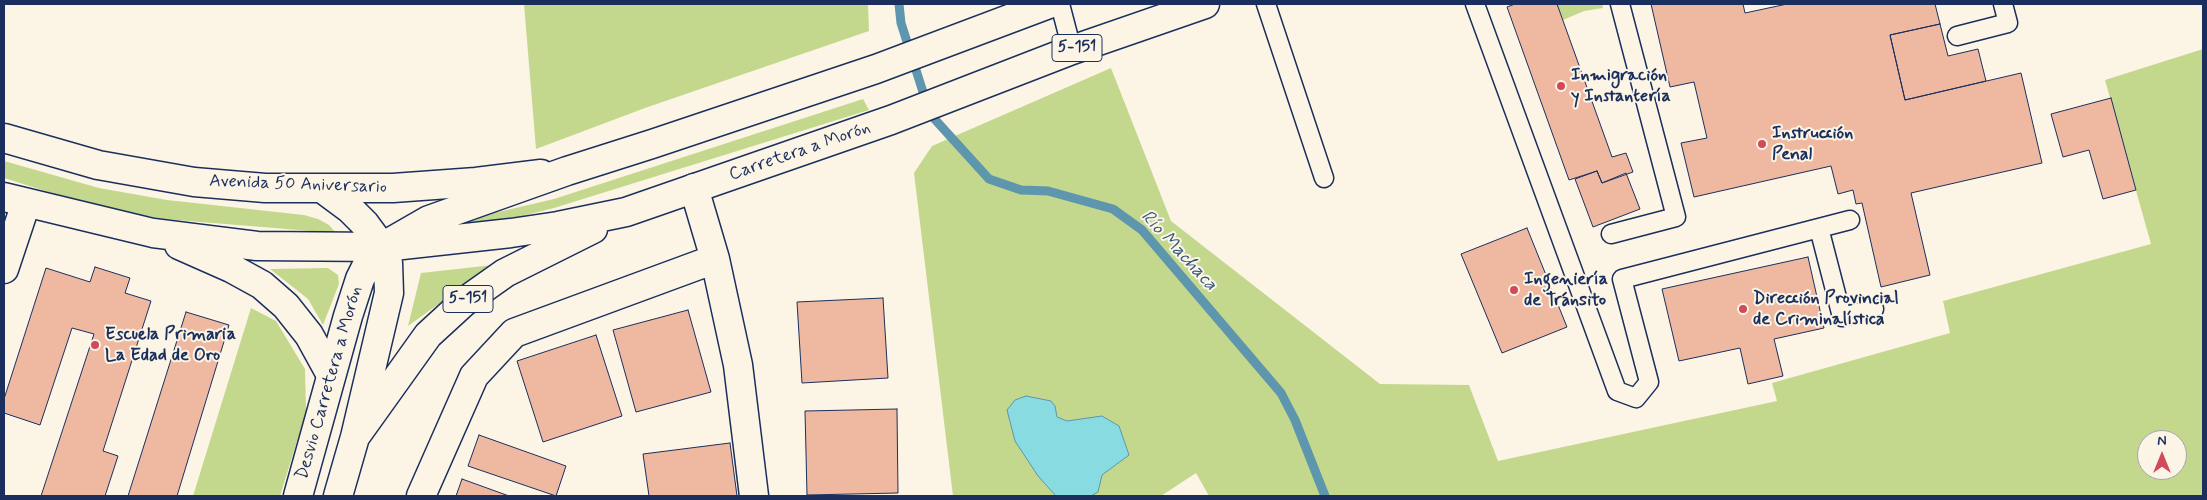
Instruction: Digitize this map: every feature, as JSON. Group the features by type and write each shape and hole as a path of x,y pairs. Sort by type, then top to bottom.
{"main road":[{"path":"567,171 876,69 1048,4"},
{"name":"Carretera a Morón","path":"382,247 511,233 558,226 626,212 891,120 1072,50 1206,4"},
{"name":"Avenida 50 Aniversario","path":"4,138 98,165 194,182 266,188 393,188 467,183 567,171"},
{"name":"Desvio Carretera a Morón","path":"298,496 331,375 360,279 370,259 382,247 429,220 567,171"},
{"path":"694,188 715,259 738,366 754,496"},
{"name":"5-151","path":"324,189 350,209 365,224 382,247"},
{"path":"4,269 15,200 153,233 257,246 382,247"},
{"name":"5-151","path":"355,438 428,335 464,302 505,273 626,212"},
{"path":"153,233 231,268 262,285 286,306 310,335 331,375"},
{"name":"Desvio Carretera a Morón","path":"338,496 355,438 389,293 388,264 382,247"},
{"path":"421,496 474,376 514,333 715,259"}],"lane":[{"path":"1060,4 1072,50"},
{"path":"1266,4 1324,178"},
{"path":"1475,4 1617,391 1636,398 1649,382 1622,279 1850,220"},
{"path":"1611,234 1676,217 1620,4"},
{"path":"1958,36 2008,23 2003,4"},
{"path":"1819,228 1842,317 1874,309"}],"green space":[{"path":"524,4 868,4 869,31 645,108 536,149"},
{"path":"1557,4 1602,4 1603,8 1584,11 1563,20"},
{"path":"2203,49 2203,496 1209,496 1196,473 1161,496 953,496 914,173 932,146 1111,68 1171,221 1380,384 1469,385 1498,461 1777,401 1772,383 1950,333 1943,301 2151,244 2105,80"},
{"path":"863,99 869,110 554,208 518,217 474,222 464,220 554,199"},
{"path":"4,161 99,188 167,200 304,215 329,225 336,233 164,219 96,207 4,178"},
{"path":"493,265 408,326 421,273"},
{"path":"328,268 338,275 339,284 323,325 308,299 270,269"},
{"path":"251,308 276,321 305,369 306,412 280,496 193,496"}],"water":[{"path":"1026,396 1051,401 1055,406 1057,417 1067,421 1102,416 1119,426 1129,455 1102,475 1098,492 1091,496 1056,496 1038,476 1015,441 1007,410 1015,400"}],"building":[{"name":"Inmigración y Instantería","path":"1515,4 1557,4 1612,157 1626,153 1633,172 1602,183 1597,171 1569,180 1507,7"},
{"path":"1651,4 1743,4 1745,13 1787,4 1935,4 1940,24 1890,35 1905,100 2021,73 2042,163 1911,193 1930,275 1881,287 1862,203 1856,204 1853,190 1838,194 1831,166 1694,197 1681,143 1707,138 1694,82 1670,87"},
{"path":"1940,24 1948,56 1978,49 1986,81 1905,100 1890,35"},
{"path":"2111,98 2136,190 2103,199 2089,150 2063,157 2051,114"},
{"path":"1597,171 1602,183 1626,173 1640,209 1593,227 1575,179"},
{"name":"Ingeniería de Tránsito","path":"1527,228 1567,327 1502,353 1461,254"},
{"name":"Dirección Provincial de Criminalística","path":"1808,257 1824,328 1774,339 1783,376 1748,384 1740,348 1679,361 1662,289"},
{"path":"95,267 130,278 125,293 151,301 103,451 118,456 105,496 41,496 94,334 72,328 40,425 4,413 4,399 46,268 90,282"},
{"path":"883,298 888,378 802,383 797,302"},
{"path":"688,310 711,392 636,412 613,330"},
{"path":"186,312 229,325 177,496 128,496"},
{"path":"596,335 622,416 543,442 517,361"},
{"path":"897,409 898,493 807,495 805,411"},
{"path":"479,435 566,466 556,496 468,466"},
{"path":"730,443 737,496 649,496 643,454"},
{"path":"462,479 509,496 456,496"}],"waterway":[{"name":"Río Machaca","path":"899,4 901,23 930,114 989,179 1021,190 1048,191 1113,209 1142,230 1281,393 1295,420 1325,496"}],"place":[{"name":"Inmigración y Instantería","path":"1561,86"},
{"name":"Instrucción Penal","path":"1762,144"},
{"name":"Ingeniería de Tránsito","path":"1514,290"},
{"name":"Dirección Provincial de Criminalística","path":"1743,309"},
{"name":"Escuela Primaria La Edad de Oro","path":"95,345"}]}
